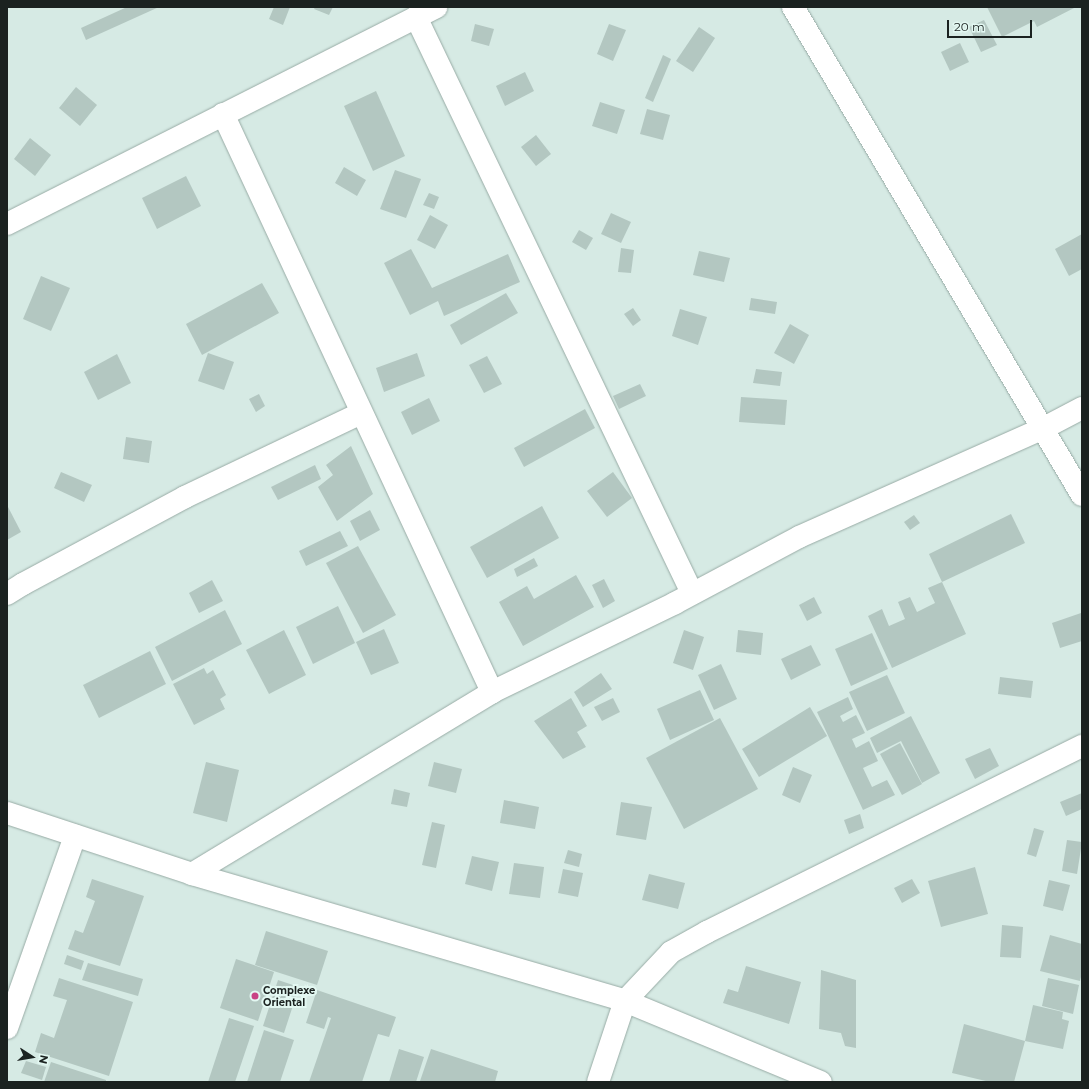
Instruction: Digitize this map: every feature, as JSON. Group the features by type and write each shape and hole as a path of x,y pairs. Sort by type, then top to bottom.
{"street":[{"path":"7,224 436,7"},
{"path":"793,7 1044,428 1082,495"},
{"path":"416,16 692,593"},
{"path":"223,114 492,692"},
{"path":"192,874 492,692 692,593 799,537 1044,428 1082,408"},
{"path":"7,594 185,497 361,413"},
{"path":"598,1082 625,1001 671,952 708,932 1082,746"},
{"path":"7,813 192,874 625,1001 821,1082"},
{"path":"7,1028 75,836"}],"building":[{"path":"127,7 159,7 86,40 81,28"},
{"path":"274,7 290,7 283,25 269,19"},
{"path":"315,7 333,7 329,15 314,9"},
{"path":"987,7 1076,7 1037,27 1034,21 1002,37"},
{"path":"984,20 997,45 981,52 969,27"},
{"path":"475,24 494,29 489,46 471,41"},
{"path":"609,24 626,30 613,61 597,54"},
{"path":"699,27 715,38 693,72 676,61"},
{"path":"960,43 969,62 950,71 941,52"},
{"path":"663,55 671,59 653,102 645,98"},
{"path":"525,72 534,91 505,106 496,86"},
{"path":"76,87 97,105 80,126 59,108"},
{"path":"376,91 405,156 373,171 344,106"},
{"path":"600,102 625,110 617,134 592,126"},
{"path":"647,109 670,115 663,140 640,134"},
{"path":"536,135 551,154 536,166 521,147"},
{"path":"30,138 51,155 35,176 14,159"},
{"path":"344,167 366,180 357,196 335,183"},
{"path":"395,170 421,179 406,218 380,209"},
{"path":"186,176 201,206 157,229 142,198"},
{"path":"429,193 439,197 434,209 423,205"},
{"path":"611,213 631,222 621,243 601,234"},
{"path":"430,215 448,225 435,249 417,240"},
{"path":"579,230 593,238 586,250 572,242"},
{"path":"1082,234 1082,269 1069,276 1055,249"},
{"path":"621,248 634,250 631,273 618,272"},
{"path":"411,249 432,288 508,254 520,282 444,316 438,301 410,315 384,263"},
{"path":"699,251 730,258 724,282 693,275"},
{"path":"41,276 70,288 51,331 23,319"},
{"path":"262,283 279,313 202,355 186,324"},
{"path":"506,293 518,313 461,345 450,325"},
{"path":"751,298 777,302 775,314 749,310"},
{"path":"633,308 641,320 633,326 624,314"},
{"path":"680,309 707,317 698,345 672,336"},
{"path":"790,324 809,335 794,364 774,353"},
{"path":"208,353 234,362 224,390 198,381"},
{"path":"417,353 425,376 384,392 376,368"},
{"path":"117,354 131,383 98,400 84,372"},
{"path":"487,356 502,384 484,393 469,365"},
{"path":"756,369 782,372 780,386 753,383"},
{"path":"640,384 646,396 619,409 613,396"},
{"path":"259,394 265,406 256,412 249,399"},
{"path":"741,397 787,400 785,425 739,422"},
{"path":"429,398 440,421 412,435 401,412"},
{"path":"585,409 595,428 524,467 514,448"},
{"path":"126,437 152,441 149,463 123,459"},
{"path":"351,446 373,494 337,521 318,487 333,475 326,465"},
{"path":"315,465 321,479 278,500 271,487"},
{"path":"61,472 92,485 84,502 54,488"},
{"path":"613,472 632,498 607,517 587,491"},
{"path":"7,505 21,532 7,540"},
{"path":"542,506 559,538 487,578 470,547"},
{"path":"370,510 380,530 360,541 350,521"},
{"path":"1011,514 1025,543 942,582 929,554"},
{"path":"914,515 920,523 910,530 904,522"},
{"path":"340,531 348,546 306,566 299,551"},
{"path":"358,546 396,615 363,633 326,563"},
{"path":"534,558 538,566 517,577 514,569"},
{"path":"576,575 594,607 523,646 499,602 527,586 534,599"},
{"path":"604,579 615,601 603,608 592,585"},
{"path":"212,580 223,601 199,613 189,593"},
{"path":"942,582 966,634 892,668 868,616 882,609 889,626 905,619 898,602 910,597 917,612 935,603 928,588"},
{"path":"814,597 822,613 807,621 799,605"},
{"path":"338,606 355,643 313,664 296,627"},
{"path":"225,610 242,644 172,681 155,647"},
{"path":"1081,613 1082,641 1060,648 1052,623"},
{"path":"384,629 399,663 371,675 356,642"},
{"path":"284,630 306,675 269,694 246,650"},
{"path":"684,630 704,637 693,670 673,663"},
{"path":"738,630 763,633 761,655 736,652"},
{"path":"872,633 888,669 851,686 835,649"},
{"path":"811,645 821,665 791,680 781,659"},
{"path":"150,651 166,684 99,718 83,685"},
{"path":"721,664 737,699 714,710 698,675"},
{"path":"204,668 207,674 213,670 226,695 220,699 225,709 194,725 173,684"},
{"path":"601,673 612,689 583,707 574,692"},
{"path":"887,675 905,713 867,731 849,692"},
{"path":"1000,677 1033,681 1031,698 998,694"},
{"path":"700,690 714,720 670,740 657,709"},
{"path":"848,697 853,709 840,716 843,722 856,715 865,733 852,739 856,748 869,741 878,761 863,768 872,787 887,780 895,795 863,810 817,712"},
{"path":"571,698 587,726 577,732 586,747 563,759 534,721"},
{"path":"613,698 620,712 602,721 594,707"},
{"path":"810,707 827,736 759,777 742,749"},
{"path":"911,716 940,773 922,783 901,741 877,753 870,738"},
{"path":"720,718 758,789 684,829 646,758"},
{"path":"900,743 922,784 902,795 880,754"},
{"path":"990,748 999,766 975,779 965,759"},
{"path":"206,762 239,770 227,822 193,813"},
{"path":"434,762 462,769 456,793 428,786"},
{"path":"793,767 812,775 800,803 782,795"},
{"path":"394,789 410,793 407,807 391,804"},
{"path":"1082,793 1082,809 1066,816 1060,802"},
{"path":"504,800 539,807 535,829 500,823"},
{"path":"621,802 652,807 646,840 616,835"},
{"path":"860,814 864,828 849,834 844,820"},
{"path":"432,822 445,825 436,868 422,865"},
{"path":"1034,828 1044,831 1036,857 1027,854"},
{"path":"1067,840 1082,842 1077,874 1062,871"},
{"path":"568,850 582,854 579,867 564,863"},
{"path":"472,856 499,862 492,891 465,884"},
{"path":"514,863 544,867 540,898 509,894"},
{"path":"975,867 988,914 941,927 928,881"},
{"path":"563,869 583,873 578,897 558,893"},
{"path":"649,874 685,883 678,909 642,900"},
{"path":"92,879 144,896 120,966 68,949 75,930 83,933 95,901 86,897"},
{"path":"912,879 920,893 902,903 894,888"},
{"path":"1049,880 1070,885 1063,911 1043,906"},
{"path":"1002,925 1023,927 1021,958 1000,957"},
{"path":"266,931 328,951 317,985 255,965"},
{"path":"1050,935 1082,944 1082,973 1080,981 1040,971"},
{"path":"67,955 84,961 81,970 64,964"},
{"path":"236,959 274,972 258,1021 220,1008"},
{"path":"88,963 143,979 138,996 82,980"},
{"path":"746,966 801,982 789,1024 723,1003 728,989 738,992"},
{"path":"821,970 856,980 856,1048 845,1046 841,1033 819,1029"},
{"path":"59,978 133,1002 109,1076 35,1052 41,1033 54,1038 67,1000 53,996"},
{"path":"1048,978 1079,985 1073,1014 1042,1006"},
{"path":"278,980 299,987 284,1033 263,1026"},
{"path":"317,990 396,1017 389,1037 378,1034 362,1082 309,1082 331,1018 328,1017 324,1029 306,1023"},
{"path":"1033,1005 1063,1012 1062,1019 1069,1021 1063,1049 1025,1041"},
{"path":"229,1018 254,1026 235,1082 208,1082"},
{"path":"964,1024 1025,1041 1014,1082 990,1082 952,1073"},
{"path":"264,1030 294,1040 280,1082 247,1082"},
{"path":"399,1049 424,1057 416,1082 389,1082"},
{"path":"431,1049 498,1071 495,1082 420,1081"},
{"path":"26,1061 46,1067 42,1080 21,1073"},
{"path":"51,1062 106,1080 106,1082 44,1082"}],"place":[{"name":"Complexe Oriental","path":"255,996"}]}
